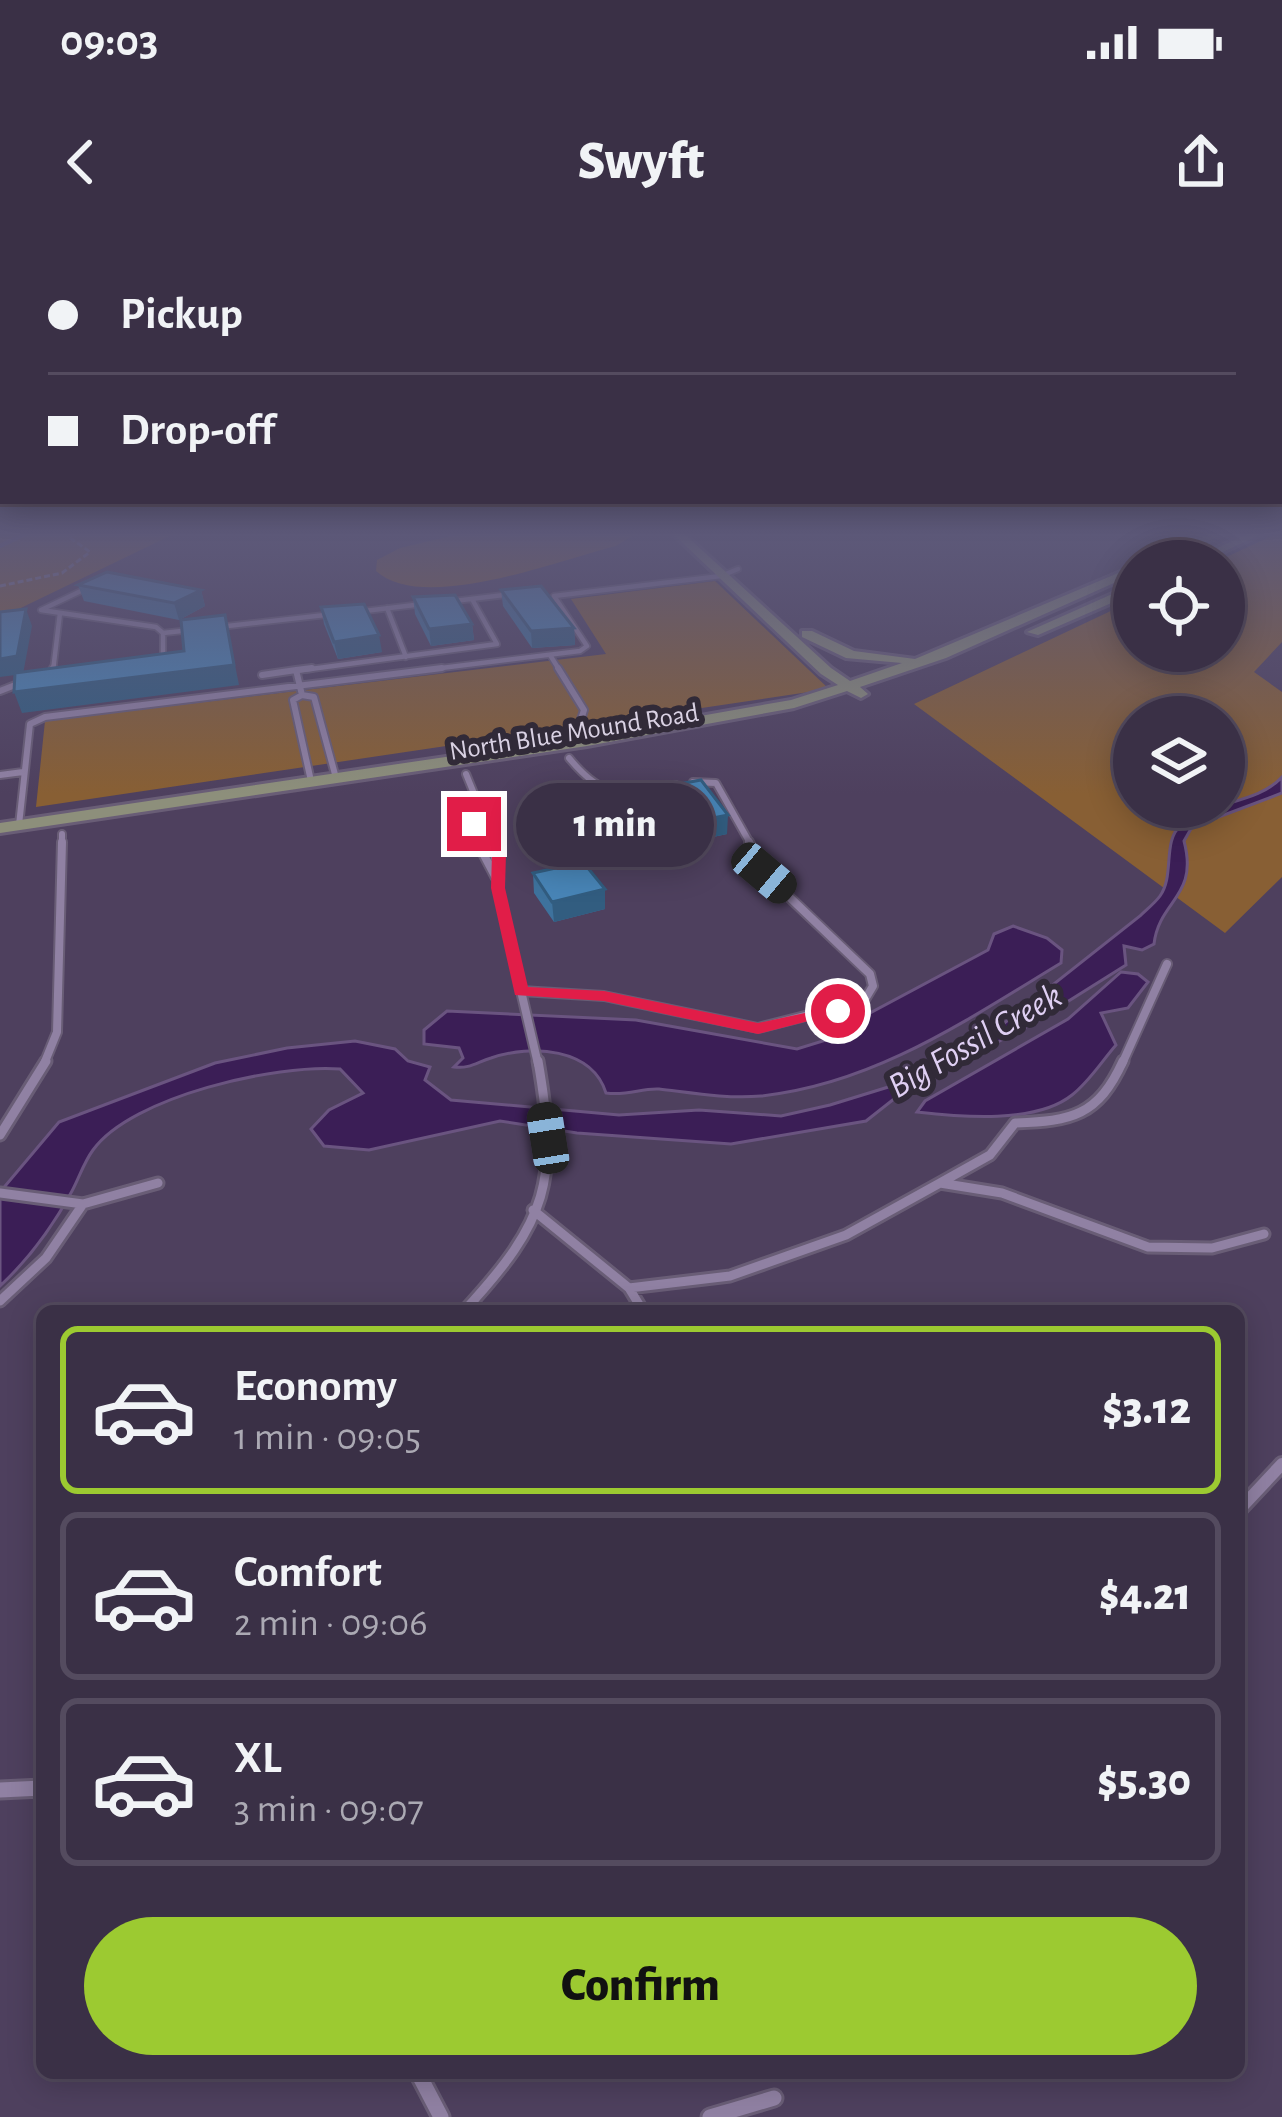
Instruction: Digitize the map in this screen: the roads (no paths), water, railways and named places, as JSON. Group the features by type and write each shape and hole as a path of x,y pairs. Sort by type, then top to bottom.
{"main road":[{"path":"771,619 851,688 869,690"},
{"path":"791,619 869,690"},
{"name":"North Blue Mound Road","path":"0,844 765,725 869,690 1024,619"},
{"name":"North Blue Mound Road","path":"869,690 887,691 1061,619"},
{"name":"North Blue Mound Road","path":"807,634 866,658 941,655"},
{"name":"North Blue Mound Road","path":"0,828 587,741 794,704 851,688"},
{"path":"153,820 193,808 323,788 336,778"}],"lane":[{"path":"52,678 59,619"},
{"path":"98,619 156,627 163,633 195,629"},
{"path":"209,621 212,619"},
{"path":"216,627 292,619"},
{"path":"391,619 406,657"},
{"path":"262,674 497,644 483,619"},
{"path":"19,825 30,724 44,717 301,690 587,646 569,619"},
{"path":"152,666 163,661 163,633"},
{"path":"550,655 584,710 578,729 587,741"},
{"path":"296,670 301,690 314,697 336,778"},
{"path":"0,691 72,676"},
{"path":"301,690 293,700 311,782"},
{"path":"521,991 604,996 758,1028 838,1011 864,1001 873,986 850,949 764,873 716,783 608,794 595,790 569,758"},
{"path":"0,775 23,772"},
{"path":"466,774 481,820 492,830 499,854 496,878 538,1059 549,1184 470,1305"},
{"path":"481,820 474,824 476,838 484,863 496,878"},
{"path":"0,1135 41,1073 57,1031 62,834"},
{"path":"629,1288 730,1276 846,1235 990,1155 1015,1123 1064,1121 1107,1096 1167,964"},
{"path":"0,1193 83,1204 158,1183"},
{"path":"940,1183 1002,1193 1148,1246 1212,1248 1264,1234"},
{"path":"0,1301 46,1258 83,1204"},
{"path":"533,1210 629,1288 639,1305"},
{"path":"1245,1504 1282,1464"},
{"path":"0,1790 36,1788"},
{"path":"421,2079 441,2117"},
{"path":"710,2117 774,2098"}],"water label":[{"name":"Big Fossil Creek","path":"975,1041"}]}
